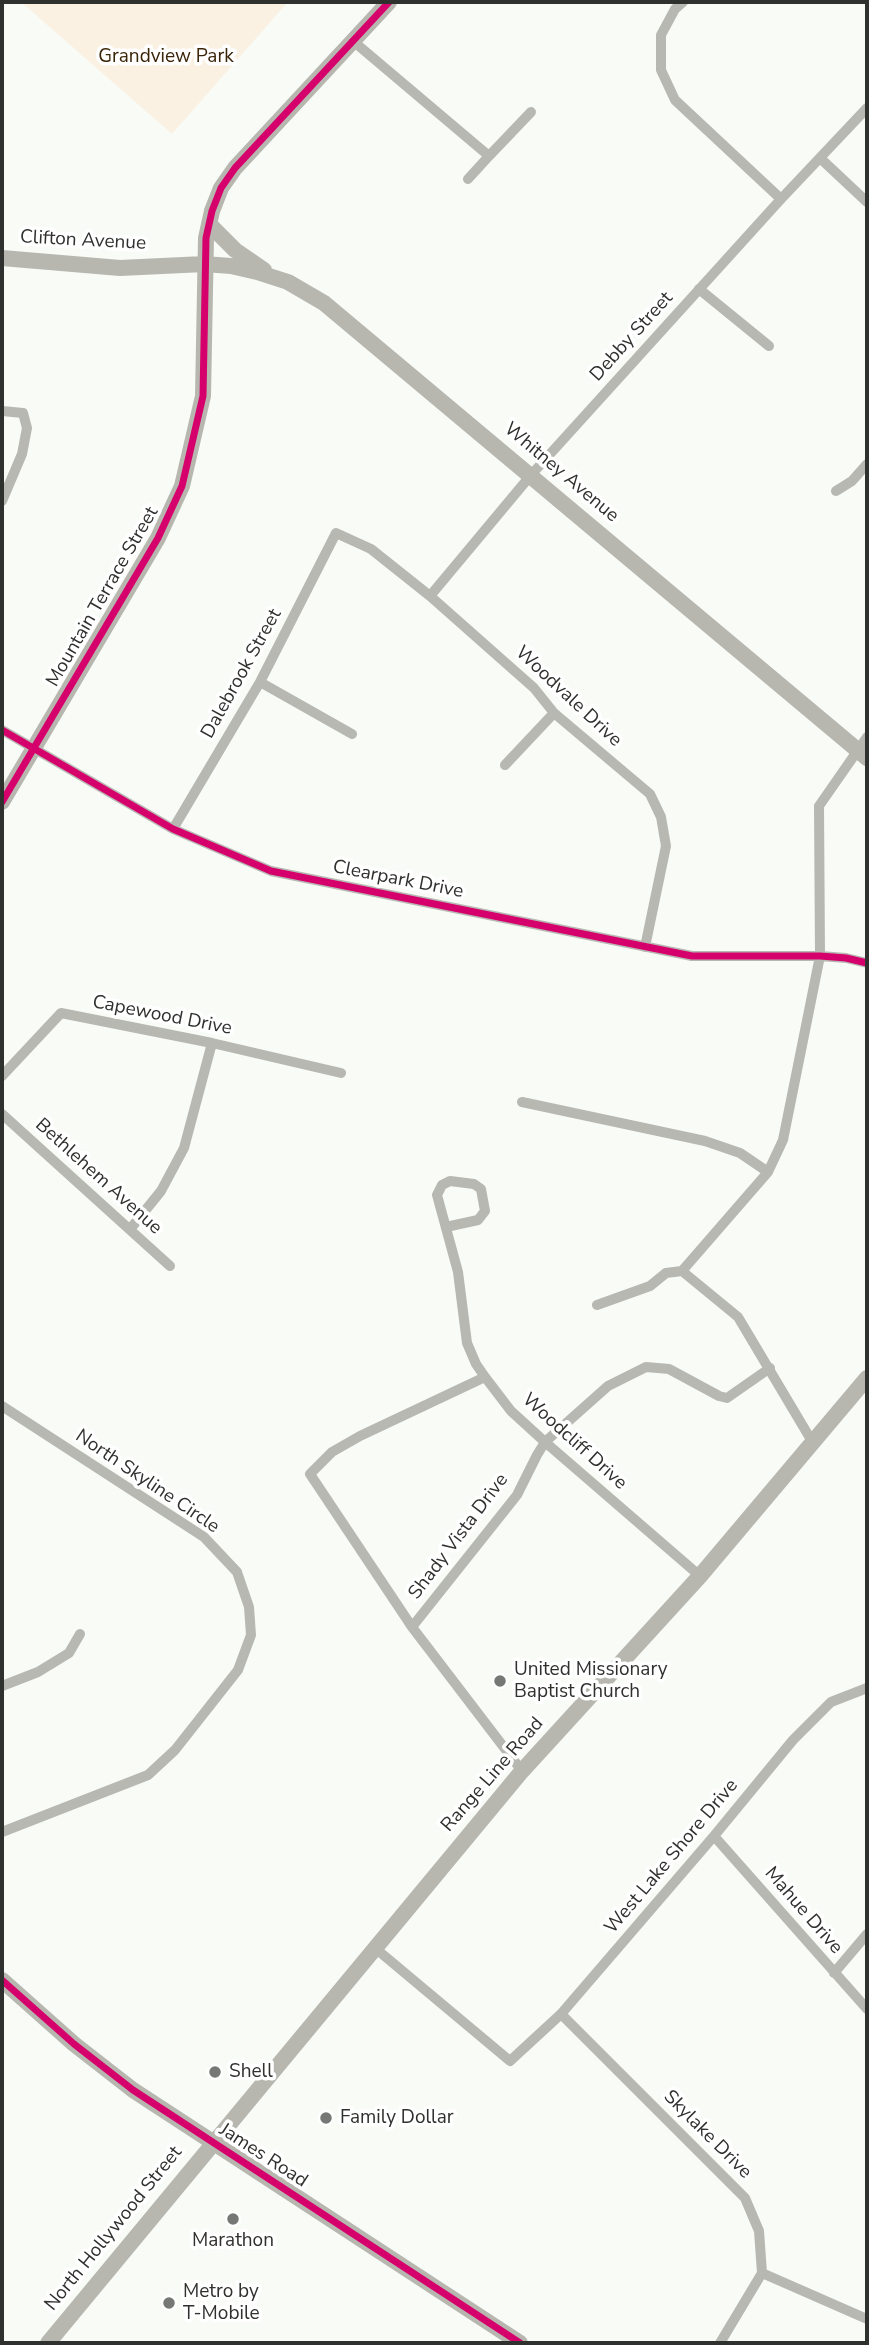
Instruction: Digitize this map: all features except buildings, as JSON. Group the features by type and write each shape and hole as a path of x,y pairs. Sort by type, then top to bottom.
{"main road":[{"name":"Mountain Terrace Street","path":"2,802 158,538 182,486 203,396 205,264 209,224 221,188 235,168 389,2"},
{"path":"209,224 235,250 277,279"},
{"name":"Clifton Avenue","path":"2,258 120,268 205,264"},
{"name":"Whitney Avenue","path":"205,264 231,266 277,279 324,303 864,748"},
{"name":"Range Line Road","path":"213,2142 522,1770 700,1576 867,1378"},
{"name":"James Road","path":"2,1980 107,2070 520,2343"},
{"name":"North Hollywood Street","path":"48,2343 213,2142"}],"street":[{"path":"682,2 675,9 661,35 661,70 675,100 781,199"},
{"path":"353,41 489,156"},
{"name":"Debby Street","path":"430,596 531,475 867,108"},
{"path":"468,179 531,113"},
{"path":"820,158 867,202"},
{"path":"699,289 769,346"},
{"path":"2,411 23,413 27,428 22,454 2,501"},
{"path":"836,491 852,481 867,464"},
{"name":"Woodvale Drive","path":"336,533 371,549 430,596 534,688 554,713 650,794 662,817 666,846 645,947"},
{"name":"Dalebrook Street","path":"173,829 260,682 336,533"},
{"path":"260,682 352,734"},
{"path":"505,765 554,713"},
{"name":"Clearpark Drive","path":"2,730 173,829 271,871 692,956 820,956 867,963"},
{"path":"597,1305 650,1286 667,1273 682,1271 768,1172 783,1140 820,956 819,807 864,748"},
{"name":"Capewood Drive","path":"2,1076 61,1013 212,1043 341,1073"},
{"path":"131,1228 161,1191 184,1148 212,1043"},
{"path":"522,1102 705,1141 740,1153 768,1172"},
{"name":"Bethlehem Avenue","path":"2,1114 170,1266"},
{"name":"Woodcliff Drive","path":"446,1227 478,1220 485,1211 481,1189 474,1184 450,1181 442,1185 437,1195 458,1272 467,1343 485,1377 511,1411 700,1576"},
{"path":"682,1271 738,1317 814,1443"},
{"name":"Shady Vista Drive","path":"412,1627 517,1495 545,1442 608,1386 646,1367 669,1369 727,1398 769,1368"},
{"path":"485,1377 360,1436 332,1452 310,1474 412,1627 522,1770"},
{"name":"North Skyline Circle","path":"2,1406 204,1537 237,1572 249,1607 251,1635 238,1670 175,1750 148,1775 2,1832"},
{"path":"2,1686 38,1672 69,1653 80,1634"},
{"name":"West Lake Shore Drive","path":"374,1948 510,2061 561,2014 793,1740 831,1702 867,1688"},
{"name":"Mahue Drive","path":"714,1836 867,2009"},
{"path":"834,1973 867,1934"},
{"name":"Skylake Drive","path":"561,2014 745,2197 759,2231 762,2273"},
{"path":"720,2343 762,2273 867,2319"}],"green space":[{"name":"Grandview Park","path":"21,2 288,2 172,134"}],"cycle path":[{"path":"2,802 158,538 182,486 203,396 206,238 221,188 235,168 389,2"},
{"path":"2,730 173,829 271,871 692,956 820,956 867,963"},
{"path":"2,1980 74,2044 133,2090 520,2343"}],"place":[{"name":"United Missionary Baptist Church","path":"500,1681"},
{"name":"Shell","path":"215,2072"},
{"name":"Family Dollar","path":"326,2118"},
{"name":"Marathon","path":"233,2219"},
{"name":"Metro by T-Mobile","path":"169,2303"}]}
